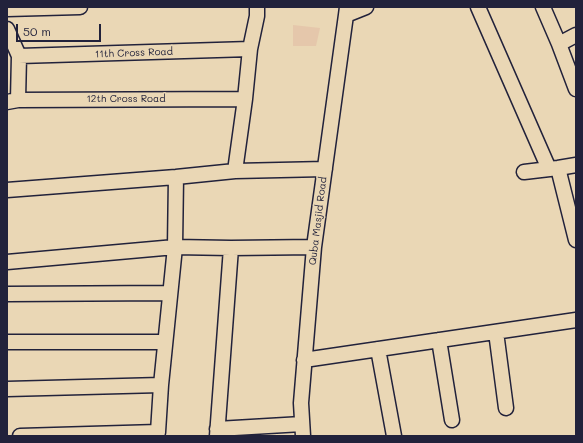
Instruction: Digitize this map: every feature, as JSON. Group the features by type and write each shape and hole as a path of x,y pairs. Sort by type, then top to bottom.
{"street":[{"path":"7,9 80,7"},
{"path":"235,171 250,49 257,16 257,7"},
{"path":"346,11 366,7"},
{"path":"478,7 554,169 576,240"},
{"path":"543,7 576,89"},
{"name":"Quba Masjid Road","path":"302,430 301,403 314,247 346,11"},
{"path":"7,29 19,56 12,101"},
{"path":"559,44 576,35"},
{"name":"11th Cross Road","path":"19,56 250,49"},
{"name":"12th Cross Road","path":"12,101 245,99"},
{"path":"524,172 576,165"},
{"path":"7,190 235,171 325,169"},
{"path":"20,436 158,434 161,385 175,247 176,177"},
{"path":"7,262 175,247 314,247"},
{"path":"231,248 217,432 302,430"},
{"path":"7,294 170,293"},
{"path":"304,360 576,320"},
{"path":"496,332 506,408"},
{"path":"439,340 452,420"},
{"path":"7,342 165,342"},
{"path":"378,349 394,436"},
{"path":"7,389 161,385"}],"shaded area":[{"path":"293,25 320,28 316,46 293,46"}]}
